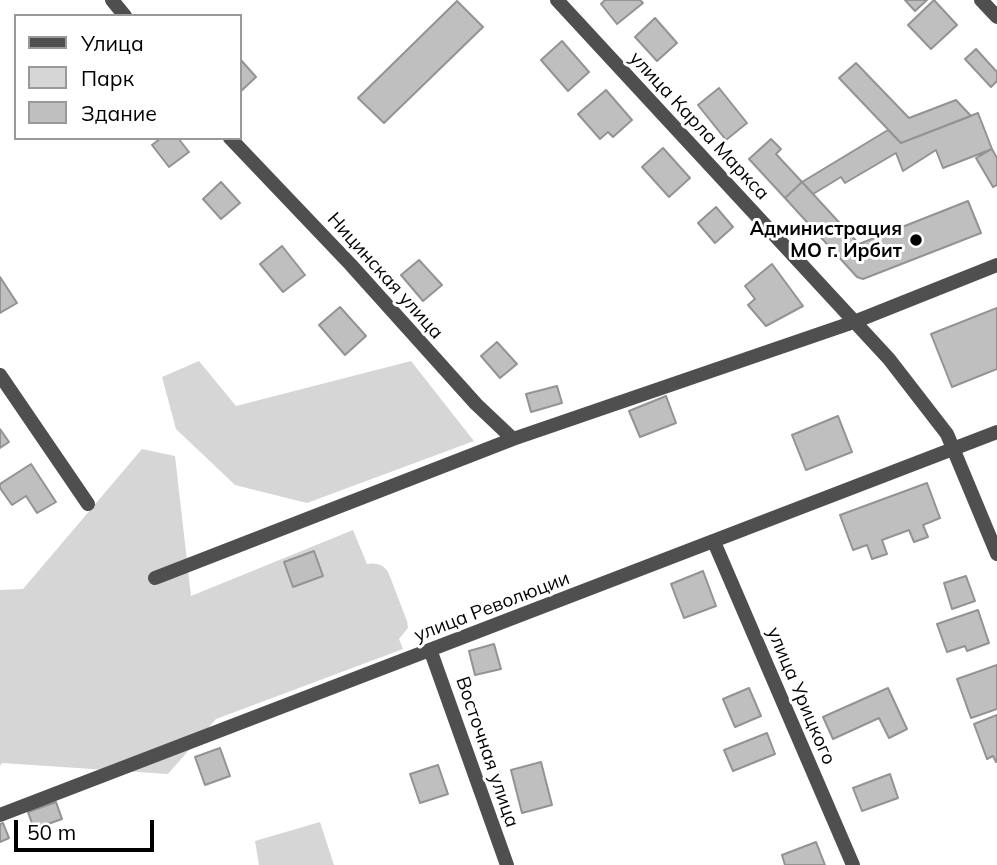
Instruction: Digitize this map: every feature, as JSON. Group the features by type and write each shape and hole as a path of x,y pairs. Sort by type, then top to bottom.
{"street":[{"path":"112,0 123,14"},
{"name":"улица Карла Маркса","path":"557,0 889,359 947,434 997,554"},
{"path":"981,0 997,17"},
{"name":"Ницинская улица","path":"232,140 351,265 476,404 513,439"},
{"path":"155,578 513,439 854,322 997,265"},
{"path":"0,375 89,504"},
{"name":"улица Революции","path":"0,815 431,652 997,432"},
{"name":"улица Урицкого","path":"714,542 853,865"},
{"name":"Восточная улица","path":"431,652 507,865"}],"green space":[{"path":"199,361 236,406 411,361 474,441 307,503 235,485 176,429 162,377"},
{"path":"142,449 175,456 191,596 353,530 367,564 380,565 389,574 407,621 408,628 399,639 403,649 216,719 168,774 2,763 0,766 0,590 23,589"},
{"path":"320,822 334,865 259,865 255,841"}],"building":[{"path":"605,0 640,0 643,3 617,24 601,4"},
{"path":"905,0 927,0 915,11"},
{"path":"934,0 957,25 931,49 908,25"},
{"path":"457,1 483,27 384,123 358,98"},
{"path":"655,18 677,43 657,61 635,37"},
{"path":"562,41 589,72 568,91 541,60"},
{"path":"976,49 997,72 997,81 991,87 965,59"},
{"path":"242,61 256,77 242,90"},
{"path":"856,63 909,118 956,100 971,116 901,143 839,78"},
{"path":"719,88 747,123 726,140 698,105"},
{"path":"606,90 632,120 613,137 608,132 600,139 578,114"},
{"path":"978,113 992,149 943,168 936,150 903,171 896,153 845,183 841,177 813,194 802,182 888,130 901,143"},
{"path":"771,139 781,149 776,154 802,182 785,198 749,159"},
{"path":"158,140 180,140 189,152 169,167 152,145"},
{"path":"663,148 690,178 669,197 642,167"},
{"path":"992,149 997,158 997,185 993,187 976,158"},
{"path":"221,182 240,203 221,219 203,199"},
{"path":"802,182 859,244 968,201 981,233 863,279 857,277 785,198"},
{"path":"716,207 733,227 715,243 698,223"},
{"path":"282,246 305,275 283,292 260,264"},
{"path":"419,260 442,285 423,301 401,275"},
{"path":"772,264 803,306 766,326 748,305 755,299 745,286"},
{"path":"0,277 17,303 0,313"},
{"path":"340,307 366,336 345,355 319,325"},
{"path":"997,308 997,369 952,387 931,334"},
{"path":"497,342 517,364 500,378 481,356"},
{"path":"557,386 562,403 531,412 526,394"},
{"path":"666,396 676,423 640,437 629,411"},
{"path":"838,416 852,452 806,470 792,435"},
{"path":"0,429 9,442 0,448"},
{"path":"31,464 56,502 37,513 26,496 12,505 0,488 0,484"},
{"path":"927,483 940,518 923,525 928,537 914,542 909,530 882,540 887,554 872,559 867,545 853,550 840,515"},
{"path":"314,551 323,576 293,587 284,562"},
{"path":"703,571 716,606 684,618 671,584"},
{"path":"966,576 975,601 952,609 944,583"},
{"path":"978,610 989,643 967,651 965,646 947,652 937,624"},
{"path":"494,644 501,669 475,675 469,651"},
{"path":"997,665 997,709 971,718 957,679"},
{"path":"749,688 761,716 735,727 723,699"},
{"path":"888,688 907,729 889,738 879,718 833,739 823,717"},
{"path":"997,715 996,762 993,756 987,759 974,724"},
{"path":"767,733 775,754 733,771 724,750"},
{"path":"220,748 230,776 205,785 195,757"},
{"path":"541,762 552,805 522,813 511,770"},
{"path":"438,765 448,794 420,803 410,774"},
{"path":"890,774 898,798 862,811 853,788"},
{"path":"56,802 62,819 34,829 28,812"},
{"path":"3,823 9,838 0,842 0,824"},
{"path":"816,842 825,865 785,865 782,855"}],"place":[{"name":"Администрация МО г. Ирбит","path":"916,240"}]}
